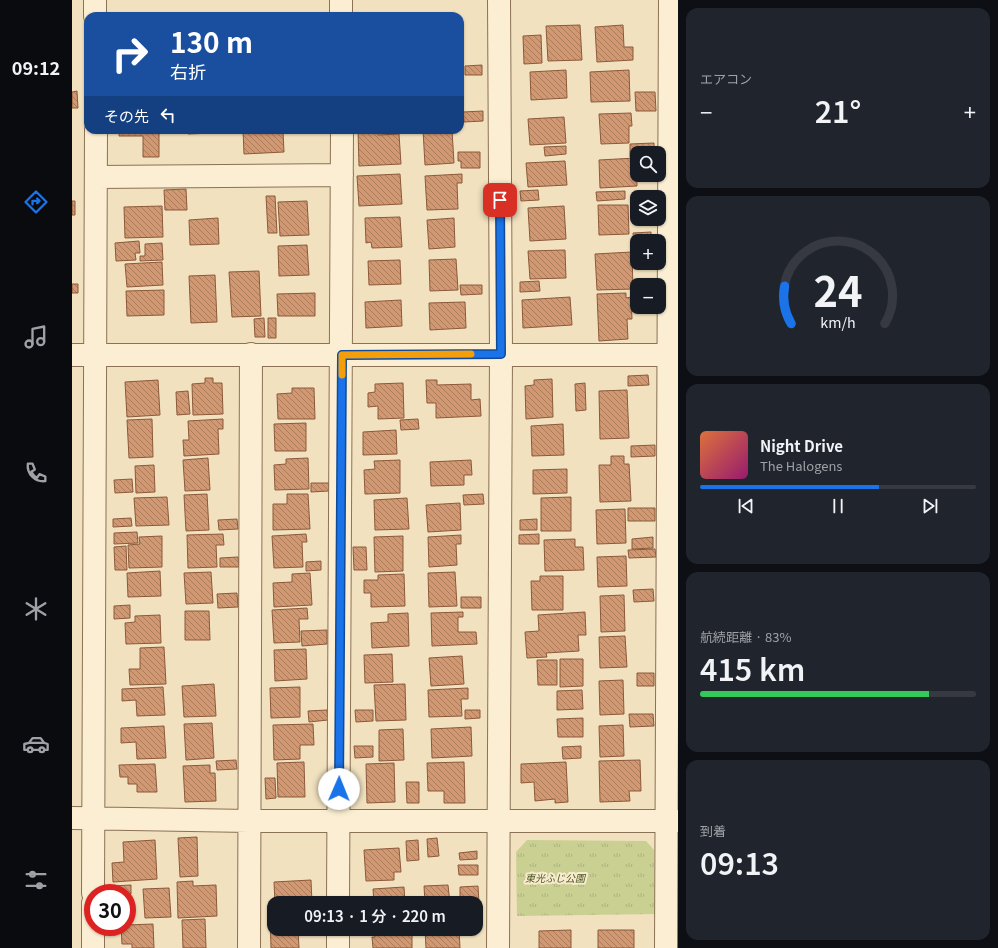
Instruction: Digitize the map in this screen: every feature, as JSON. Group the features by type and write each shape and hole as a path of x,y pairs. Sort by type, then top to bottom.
{"street":[{"path":"95,0 96,12"},
{"path":"341,0 341,12"},
{"path":"498,948 501,354 499,0"},
{"path":"666,948 673,821 673,355 670,0"},
{"path":"92,884 83,818 94,355 97,177 96,134"},
{"path":"338,896 342,134"},
{"path":"97,177 342,175"},
{"path":"249,948 251,354"},
{"path":"72,355 673,355"},
{"path":"83,818 250,821 673,821"},
{"path":"93,936 93,948"},
{"path":"338,936 338,948"}],"green space":[{"name":"東光ふじ公園","path":"527,840 646,841 654,850 655,914 517,916 516,852"}],"building":[{"path":"580,25 582,60 548,61 546,26"},
{"path":"623,25 624,47 633,47 633,60 597,62 595,27"},
{"path":"541,35 542,63 524,64 523,36"},
{"path":"482,65 482,75 465,75 465,66"},
{"path":"566,70 567,98 531,100 530,72"},
{"path":"629,70 630,101 591,102 590,72"},
{"path":"77,91 78,108 72,108 72,92"},
{"path":"635,92 655,92 656,111 636,111"},
{"path":"483,111 483,121 464,122 464,112"},
{"path":"631,113 632,126 629,126 629,143 601,144 599,114"},
{"path":"564,117 566,143 530,145 528,119"},
{"path":"119,134 159,134 159,157 143,157 143,136 119,136"},
{"path":"243,134 283,134 284,152 244,154"},
{"path":"358,134 399,134 401,164 359,166"},
{"path":"423,134 452,134 454,163 425,165"},
{"path":"654,143 654,146 630,146 630,144"},
{"path":"566,146 566,154 545,156 544,147"},
{"path":"458,152 480,152 480,168 461,168 461,161 458,161"},
{"path":"630,158 630,182 637,182 637,186 600,188 599,160"},
{"path":"565,161 567,185 528,187 526,163"},
{"path":"400,174 402,204 359,206 357,176"},
{"path":"462,174 462,183 457,183 458,209 427,210 425,176"},
{"path":"186,189 187,210 165,210 164,190"},
{"path":"538,190 539,200 521,201 520,191"},
{"path":"625,191 625,199 597,201 596,192"},
{"path":"266,196 275,196 277,233 268,233"},
{"path":"72,201 75,201 75,215 72,215"},
{"path":"307,201 309,235 280,236 278,202"},
{"path":"598,205 628,205 629,234 599,235"},
{"path":"162,206 163,237 125,238 124,207"},
{"path":"564,206 566,239 530,241 528,208"},
{"path":"400,217 402,247 372,248 371,242 366,243 365,218"},
{"path":"218,218 219,244 190,245 189,220"},
{"path":"454,218 455,247 429,249 427,220"},
{"path":"651,232 651,234 633,234"},
{"path":"139,241 140,253 135,253 136,260 116,261 115,243"},
{"path":"162,243 163,260 140,261 140,256 145,256 145,244"},
{"path":"307,245 309,275 279,276 278,246"},
{"path":"565,250 566,278 530,279 528,251"},
{"path":"630,252 630,270 632,270 633,278 630,278 630,289 597,290 595,254"},
{"path":"456,259 458,290 430,291 429,260"},
{"path":"400,260 401,284 369,285 368,261"},
{"path":"162,262 163,285 127,287 125,264"},
{"path":"259,271 261,316 232,317 229,272"},
{"path":"215,275 217,322 191,323 189,276"},
{"path":"539,281 540,291 520,292 520,282"},
{"path":"72,284 78,284 78,293 72,293"},
{"path":"460,285 482,285 482,294 461,295"},
{"path":"164,290 164,315 127,316 126,291"},
{"path":"315,293 315,316 278,316 277,294"},
{"path":"626,293 626,298 630,297 630,314 632,314 632,319 627,319 628,339 599,341 597,294"},
{"path":"570,297 572,325 523,328 522,300"},
{"path":"401,300 402,326 366,328 365,302"},
{"path":"465,302 466,328 430,330 429,303"},
{"path":"264,318 265,337 255,337 254,319"},
{"path":"268,318 276,318 276,338 268,338"},
{"path":"648,375 649,385 628,386 628,376"},
{"path":"205,378 213,378 213,383 222,383 223,414 193,415 192,384 205,383"},
{"path":"552,379 553,417 526,419 525,386 534,385 534,380"},
{"path":"158,380 160,415 127,417 125,382"},
{"path":"426,380 437,380 437,385 471,384 471,400 480,399 481,416 436,418 436,403 427,403"},
{"path":"403,383 404,418 378,419 378,406 368,407 368,393 375,392 375,384"},
{"path":"585,383 586,410 576,411 575,384"},
{"path":"292,388 314,388 315,419 278,419 277,394 292,393"},
{"path":"627,390 629,438 600,439 599,391"},
{"path":"188,391 190,414 177,415 176,392"},
{"path":"152,419 153,457 129,458 127,420"},
{"path":"223,419 223,429 218,429 219,454 184,456 183,440 189,440 188,421"},
{"path":"418,419 419,429 401,430 400,420"},
{"path":"306,423 306,451 275,451 274,424"},
{"path":"563,424 564,455 532,456 531,426"},
{"path":"396,430 397,454 363,455 363,432"},
{"path":"655,445 655,456 631,457 631,446"},
{"path":"611,456 624,456 624,464 629,464 631,501 600,502 599,465 611,465"},
{"path":"208,458 210,490 185,491 183,460"},
{"path":"308,458 309,489 275,490 274,465 286,464 286,459"},
{"path":"400,460 400,493 365,494 364,470 375,469 374,461"},
{"path":"471,460 472,475 464,475 464,485 431,486 430,462"},
{"path":"154,465 155,492 136,493 135,466"},
{"path":"567,469 567,493 533,494 533,470"},
{"path":"132,479 133,492 115,493 114,480"},
{"path":"311,483 329,483 329,491 311,492"},
{"path":"207,494 209,530 186,531 184,495"},
{"path":"287,494 308,494 310,529 273,530 273,504 287,504"},
{"path":"483,494 484,504 464,505 463,495"},
{"path":"167,497 169,525 136,526 134,498"},
{"path":"571,497 571,531 541,531 541,498"},
{"path":"407,498 409,529 375,530 374,500"},
{"path":"460,503 461,530 428,532 426,505"},
{"path":"628,508 655,508 655,521 628,521"},
{"path":"625,509 626,543 597,544 596,510"},
{"path":"131,518 132,526 113,527 113,519"},
{"path":"237,519 238,529 219,530 218,520"},
{"path":"537,519 537,530 520,530 520,520"},
{"path":"137,532 138,543 114,544 114,533"},
{"path":"223,534 224,545 216,545 217,567 188,568 187,535"},
{"path":"306,534 307,542 302,542 303,567 274,568 272,536"},
{"path":"539,534 539,544 519,544 519,535"},
{"path":"461,535 461,544 456,544 457,565 429,567 428,537"},
{"path":"162,536 162,567 129,568 128,545 140,544 139,537"},
{"path":"403,536 403,571 375,572 374,537"},
{"path":"653,537 653,548 632,549 632,539"},
{"path":"575,539 575,547 583,547 584,570 545,571 544,540"},
{"path":"126,546 127,570 115,570 114,547"},
{"path":"353,547 366,547 367,570 354,570"},
{"path":"655,549 656,557 629,558 628,550"},
{"path":"626,556 627,586 598,587 597,557"},
{"path":"238,557 239,567 220,567 220,558"},
{"path":"321,561 321,570 306,571 306,562"},
{"path":"160,571 161,596 128,597 127,573"},
{"path":"211,572 213,603 186,604 184,573"},
{"path":"455,572 457,606 429,607 428,573"},
{"path":"310,573 312,605 274,607 273,583 292,582 292,574"},
{"path":"404,574 405,606 371,607 371,593 364,593 364,580 378,580 378,575"},
{"path":"540,576 563,576 563,610 532,610 531,581 540,581"},
{"path":"653,589 654,601 634,602 633,590"},
{"path":"237,593 238,607 218,608 217,594"},
{"path":"624,595 625,631 601,632 600,596"},
{"path":"461,597 481,597 481,608 461,608"},
{"path":"130,605 130,618 114,619 114,606"},
{"path":"307,608 308,619 299,619 300,642 274,643 272,610"},
{"path":"185,611 209,611 210,640 185,640"},
{"path":"463,612 463,617 458,617 458,632 476,632 477,644 432,646 431,613"},
{"path":"585,612 586,635 578,635 579,651 546,653 547,657 527,658 525,632 539,631 538,615"},
{"path":"408,613 409,646 372,648 371,623 388,622 388,614"},
{"path":"160,615 161,643 126,644 125,623 135,622 135,616"},
{"path":"327,630 327,644 302,646 301,631"},
{"path":"625,636 627,667 600,668 599,637"},
{"path":"164,647 166,684 130,685 129,669 140,669 140,648"},
{"path":"306,649 307,679 275,681 274,650"},
{"path":"392,654 393,682 365,683 364,655"},
{"path":"462,656 464,684 431,686 429,658"},
{"path":"560,659 583,659 583,686 560,687"},
{"path":"537,660 557,660 557,685 538,685"},
{"path":"637,673 654,673 654,686 637,686"},
{"path":"623,680 624,714 600,715 599,681"},
{"path":"214,684 216,716 184,717 182,686"},
{"path":"405,684 406,720 376,721 374,685"},
{"path":"163,687 165,715 137,716 136,700 122,701 122,689"},
{"path":"300,687 300,717 271,718 270,688"},
{"path":"468,688 468,699 461,699 462,716 429,717 428,690"},
{"path":"582,690 583,709 557,710 557,691"},
{"path":"327,710 328,720 309,722 308,711"},
{"path":"355,710 373,710 373,721 356,722"},
{"path":"465,710 480,710 480,718 465,719"},
{"path":"629,714 653,714 654,726 630,727"},
{"path":"583,718 583,737 558,737 557,719"},
{"path":"212,723 214,758 186,760 184,724"},
{"path":"313,724 314,745 300,745 300,759 274,760 273,725"},
{"path":"623,725 624,756 600,757 599,726"},
{"path":"164,726 166,758 137,759 136,742 121,743 121,728"},
{"path":"471,727 472,756 432,758 431,729"},
{"path":"403,729 404,760 379,761 379,730"},
{"path":"354,746 373,746 373,757 355,758"},
{"path":"581,746 581,758 563,759 562,747"},
{"path":"236,760 237,769 217,770 216,761"},
{"path":"640,760 641,791 629,791 630,801 600,802 599,761"},
{"path":"304,762 305,797 278,797 277,763"},
{"path":"464,762 465,803 444,803 444,791 428,791 427,763"},
{"path":"566,762 568,802 555,803 555,799 535,801 534,782 521,783 521,764"},
{"path":"394,763 395,802 367,803 366,764"},
{"path":"155,764 157,792 137,792 137,784 128,784 128,777 120,777 119,765"},
{"path":"210,765 210,773 215,773 216,801 185,802 183,766"},
{"path":"265,778 275,778 276,798 266,799"},
{"path":"406,782 419,782 419,803 407,803"},
{"path":"197,837 198,876 180,877 178,838"},
{"path":"437,838 439,856 428,857 427,839"},
{"path":"155,840 157,879 113,882 112,863 124,862 123,842"},
{"path":"418,840 419,860 407,861 406,841"},
{"path":"399,848 401,872 394,872 394,880 366,881 364,850"},
{"path":"477,851 477,859 460,860 459,853"},
{"path":"458,865 478,865 478,875 459,875"},
{"path":"311,880 312,896 275,896 274,882"},
{"path":"193,881 193,886 216,885 217,916 178,918 177,882"},
{"path":"448,885 449,896 425,896 424,886"},
{"path":"478,886 479,896 460,896 460,887"},
{"path":"404,887 405,896 374,896 373,889"},
{"path":"169,888 171,917 145,918 143,889"},
{"path":"205,919 206,948 183,948 182,920"},
{"path":"153,924 154,948 132,948 132,944 122,944 122,936 136,936 136,925"},
{"path":"571,930 571,948 539,948 539,931"},
{"path":"598,930 634,930 634,948 598,948"},
{"path":"271,936 298,936 299,948 271,948"},
{"path":"412,936 412,948 373,948 372,937"},
{"path":"425,936 459,936 460,948 426,948"}],"slow traffic":[{"path":"342,375 342,355 471,354"}],"route":[{"path":"339,789 342,355 501,354 500,200"}]}
